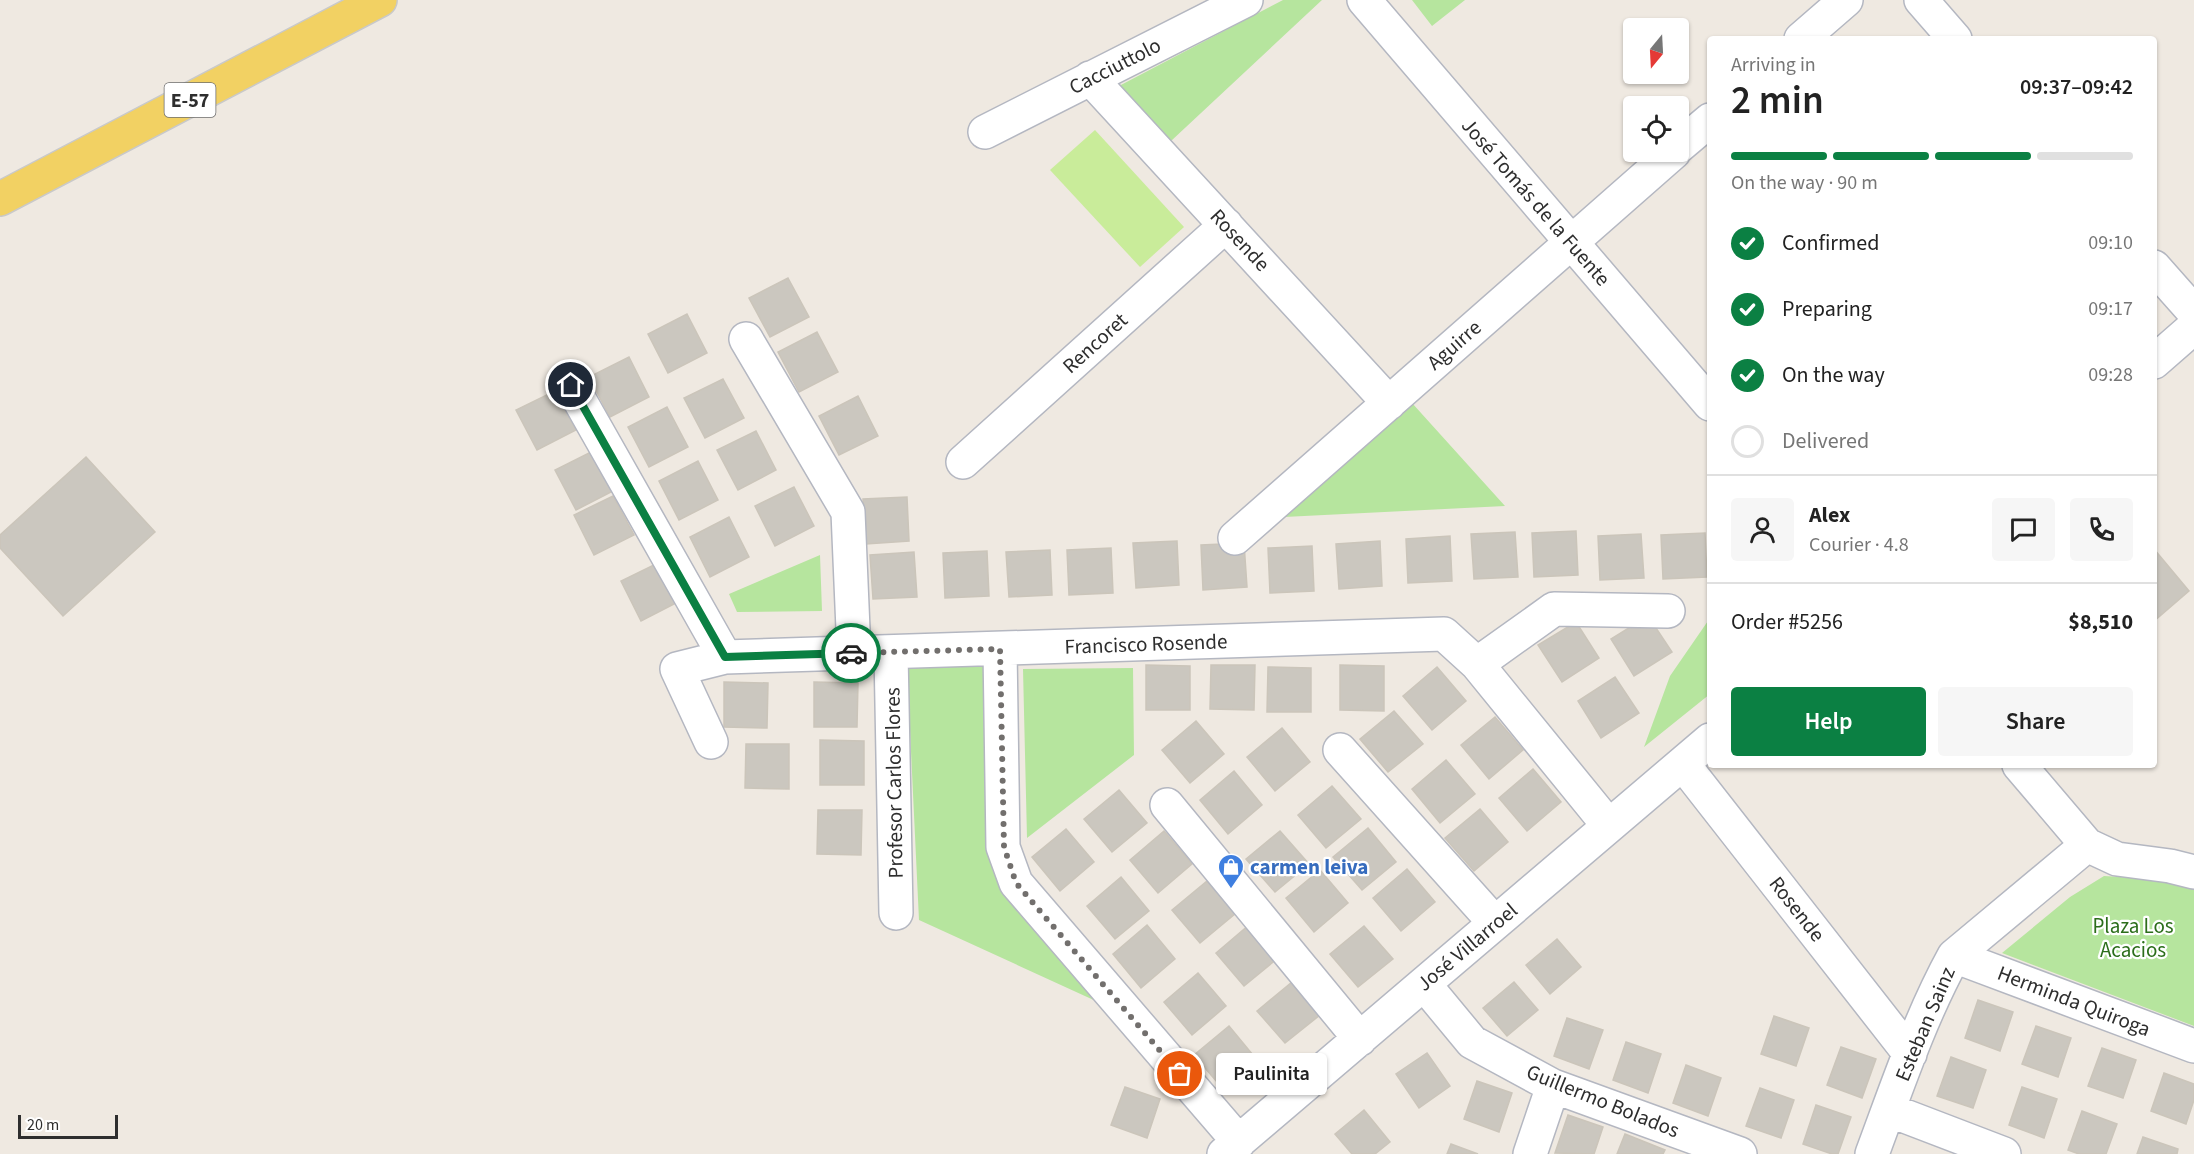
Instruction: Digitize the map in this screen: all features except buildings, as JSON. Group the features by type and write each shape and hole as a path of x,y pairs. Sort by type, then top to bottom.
{"main road":[{"name":"E-57","path":"0,199 380,0"}],"street":[{"name":"Cacciuttolo","path":"985,132 1246,0"},
{"name":"José Tomás de la Fuente","path":"1364,0 1707,401"},
{"path":"1805,36 1846,0"},
{"path":"1921,0 1952,36"},
{"name":"Rosende","path":"1090,78 1389,403"},
{"path":"1689,138 1707,123"},
{"name":"Aguirre","path":"1235,538 1663,162"},
{"name":"Rencoret","path":"963,462 1226,225"},
{"path":"2157,270 2194,312"},
{"path":"2157,359 2194,327"},
{"path":"747,339 848,512 854,653"},
{"path":"571,385 725,657"},
{"path":"1477,664 1554,609 1668,611"},
{"name":"Francisco Rosende","path":"711,742 677,669 725,657 1444,634 1477,664 1609,826"},
{"path":"1000,649 1004,847 1016,883 1232,1148"},
{"name":"Profesor Carlos Flores","path":"891,652 896,913"},
{"name":"José Villarroel","path":"1232,1148 1707,743"},
{"path":"1340,750 1495,923"},
{"name":"Rosende","path":"1683,764 1910,1054"},
{"path":"2022,768 2087,845 2117,859 2194,871"},
{"path":"1167,805 1360,1039"},
{"name":"Esteban Sainz","path":"1872,1154 1910,1054 1954,956 2087,845"},
{"name":"Herminda Quiroga","path":"1954,956 2194,1047"},
{"name":"Guillermo Bolados","path":"1424,984 1472,1042 1553,1086 1705,1148 1740,1154"},
{"path":"1530,1154 1553,1086"},
{"path":"1889,1110 2004,1154"}],"green space":[{"path":"1283,0 1322,0 1171,141 1119,86"},
{"path":"1412,0 1465,0 1432,26"},
{"path":"1095,130 1184,227 1140,267 1050,170"},
{"path":"1412,403 1505,506 1284,517"},
{"path":"820,555 822,611 737,612 729,594"},
{"path":"1707,622 1707,696 1644,747 1670,676"},
{"path":"987,666 990,859 1098,1002 919,920 907,667"},
{"path":"1133,668 1134,755 1027,838 1023,669"},
{"name":"Plaza Los Acacios","path":"2104,876 2186,881 2194,888 2194,1026 2002,953 2070,897"}],"way so far":[{"path":"851,653 1000,649 1004,847 1016,883 1180,1074"}],"place":[{"name":"carmen leiva","path":"1231,890"},
{"name":"Paulinita","path":"1180,1074"}],"route":[{"path":"571,385 725,657 851,653"}]}
